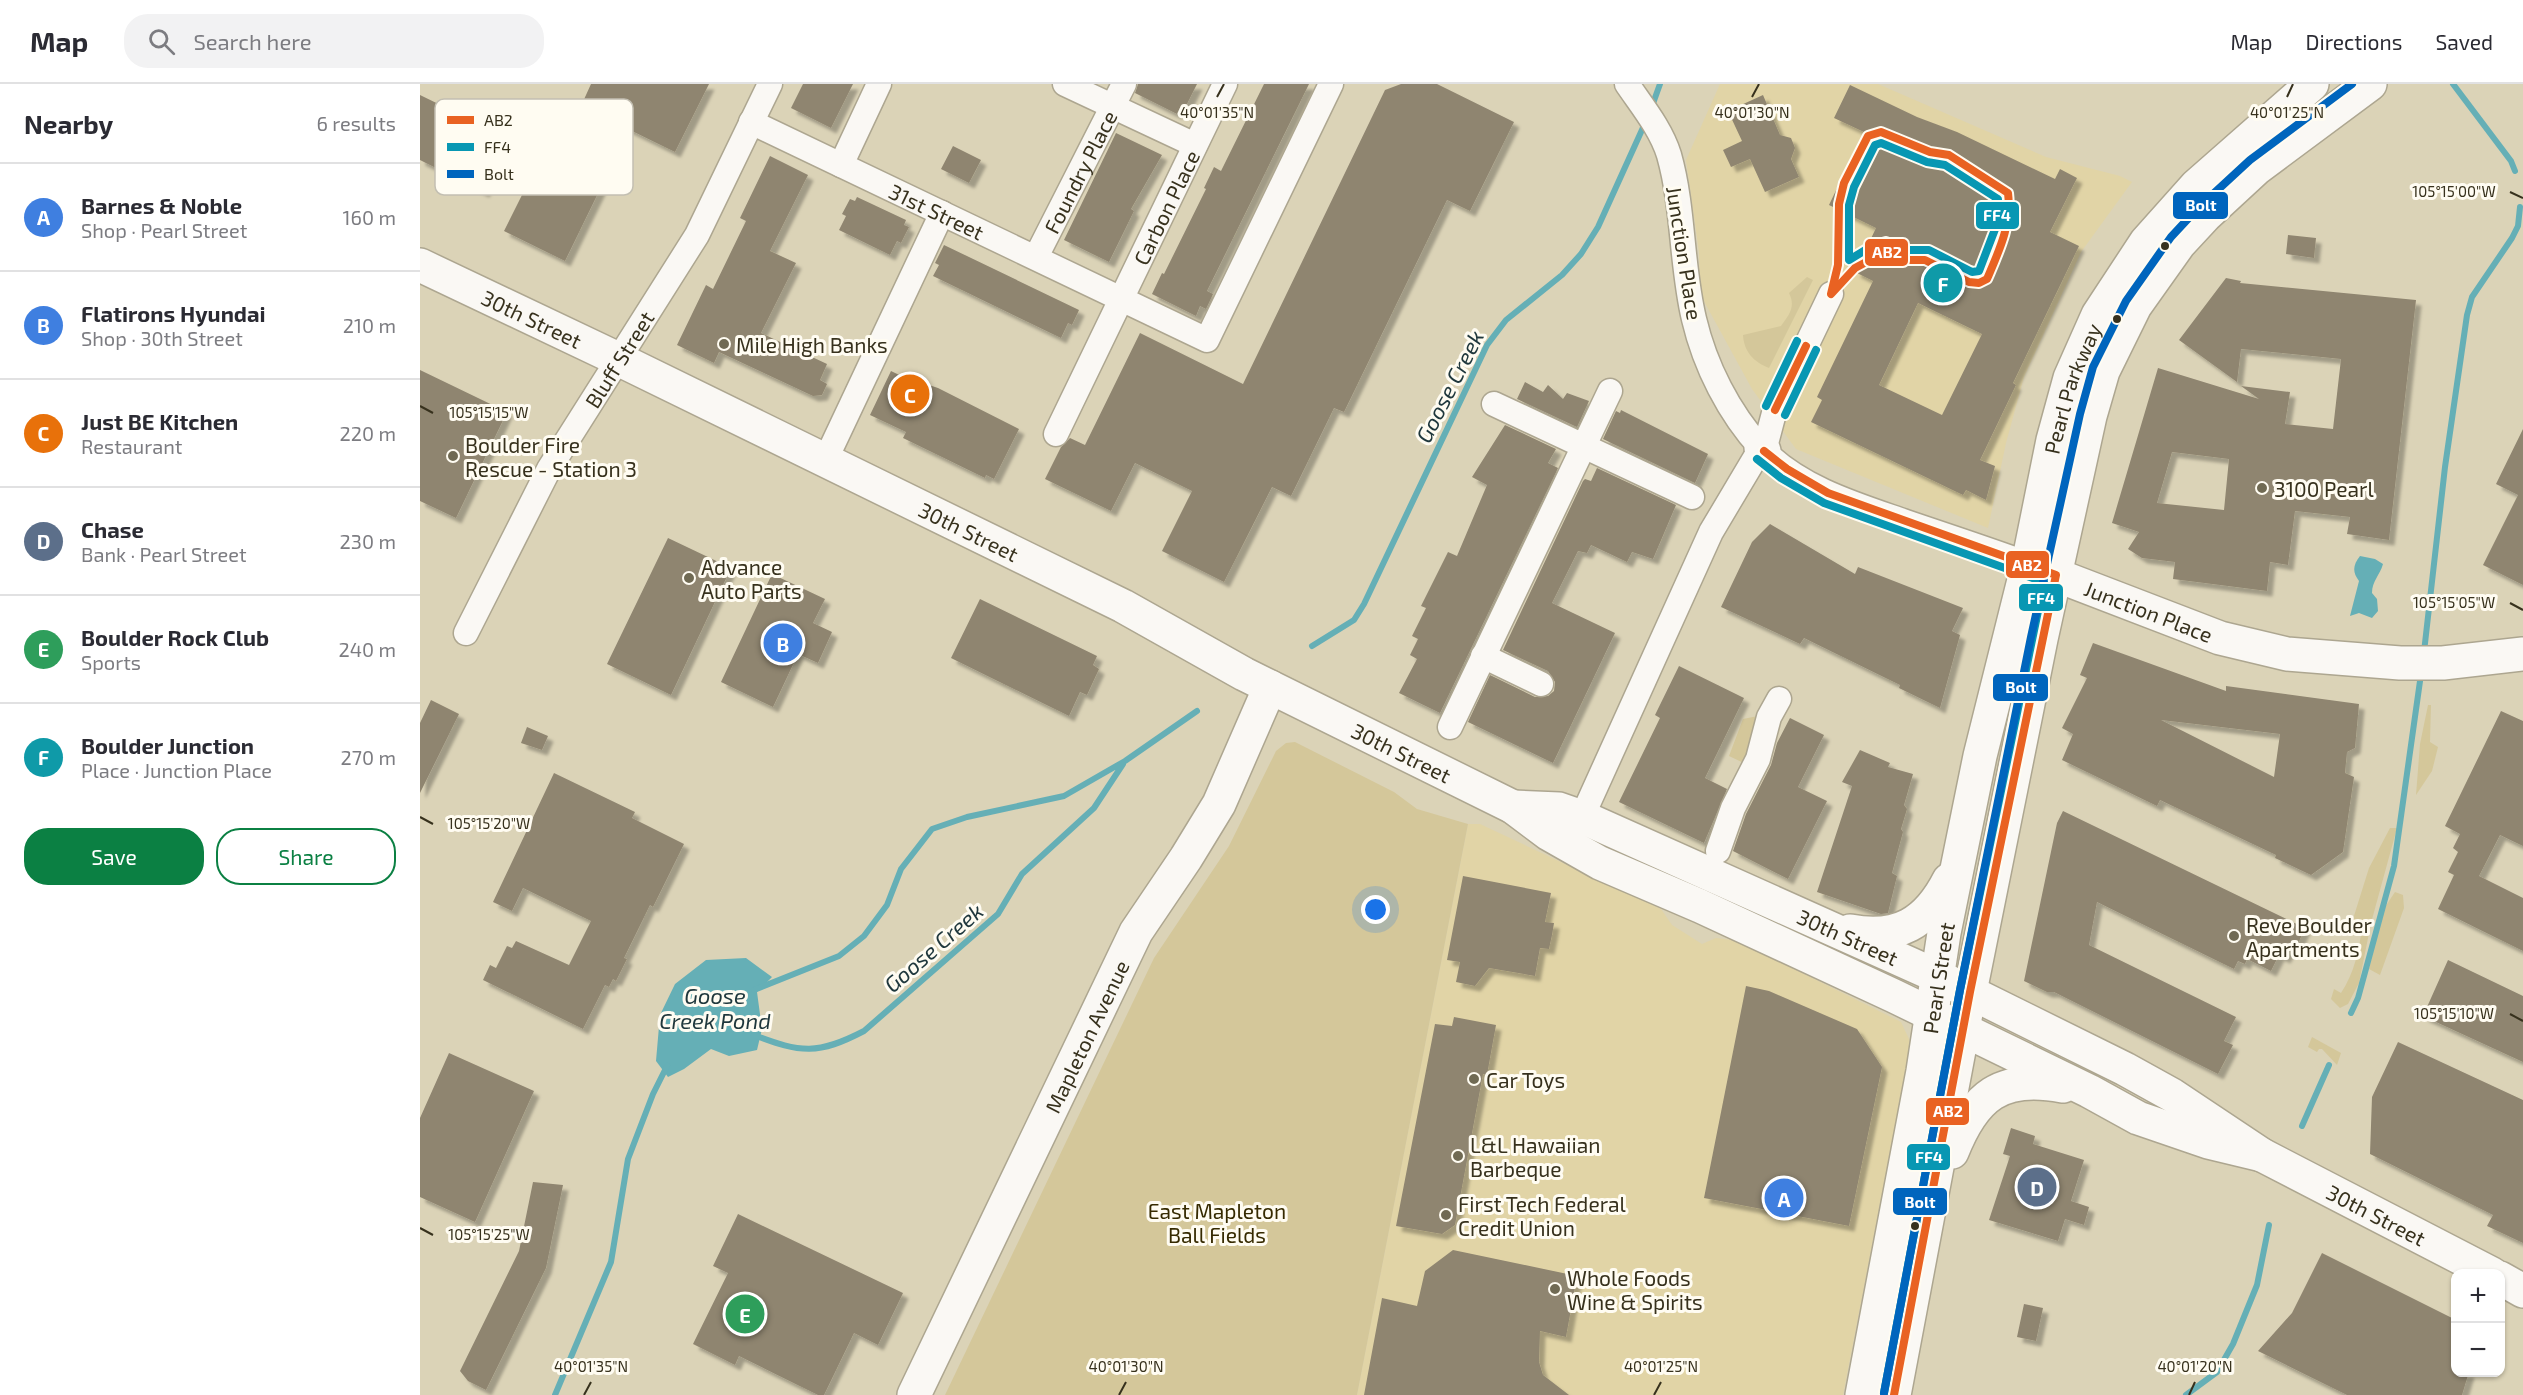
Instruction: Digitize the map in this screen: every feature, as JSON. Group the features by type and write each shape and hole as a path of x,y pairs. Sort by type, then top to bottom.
{"main road":[{"name":"Pearl Parkway","path":"2042,569 2053,440 2070,378 2088,335 2110,294 2146,242 2196,186 2312,84"},
{"name":"Pearl Parkway","path":"2042,569 2107,360 2135,306 2179,244 2229,192 2257,168 2370,84"},
{"name":"30th Street","path":"420,265 618,359 1123,606 1270,687 1513,807 1549,834 1600,863 1700,906 2089,1091 2138,1118 2208,1142 2262,1155"},
{"name":"Junction Place","path":"2042,569 2194,628 2246,645 2287,654 2400,663 2443,663 2523,654"},
{"name":"Pearl Street","path":"1862,1395 1923,1071 1937,976 1980,756 2042,569"},
{"name":"Pearl Street","path":"1894,1395 1970,992 2041,639 2042,569"},
{"name":"Mapleton Avenue","path":"914,1395 1136,932 1219,804 1270,687"},
{"name":"30th Street","path":"1513,807 1559,809 1582,817 1937,976 2144,1078 2262,1155 2508,1281"},
{"path":"1834,929 1882,934 1914,923 1937,901 1959,860"},
{"path":"1929,1213 1960,1131 1975,1107 1994,1091 2016,1084 2035,1082 2089,1091"}],"street":[{"name":"Bluff Street","path":"466,633 544,479 697,235 770,84"},
{"path":"841,165 879,84"},
{"path":"1065,84 1195,145"},
{"name":"Foundry Place","path":"1036,257 1124,84"},
{"name":"Carbon Place","path":"1056,434 1225,84"},
{"name":"31st Street","path":"751,122 1207,340 1331,84"},
{"name":"Junction Place","path":"1627,84 1664,142 1680,206 1687,278 1697,332 1714,376 1744,429 1776,464 1828,493 2042,569"},
{"path":"825,461 942,213"},
{"path":"1582,817 1711,532 1762,450 1774,413 1831,294"},
{"path":"1450,727 1610,391"},
{"path":"1494,404 1692,497"},
{"path":"1483,656 1541,684"},
{"path":"1718,851 1733,808 1758,759 1768,717 1779,699"}],"shaded area":[{"path":"1720,84 1878,84 2046,157 2120,176 2132,182 2081,252 2024,377 2006,443 1988,528 1796,449 1752,389 1700,294 1699,252 1686,160"},
{"path":"1468,824 1480,824 1661,909 1672,925 1702,944 1716,938 1732,940 1901,1022 1910,1041 1907,1065 1843,1395 1357,1395"}],"green space":[{"path":"1807,277 1813,280 1769,368 1751,356 1745,346 1743,335 1781,326 1792,307 1789,293"},
{"path":"2428,705 2431,705 2430,742 2438,747 2432,771 2416,795 2420,744"},
{"path":"1763,715 1750,766 1729,756 1743,719"},
{"name":"East Mapleton Ball Fields","path":"1295,742 1394,792 1417,809 1468,824 1357,1395 945,1395 1154,958 1229,846 1276,751 1286,743"},
{"path":"2390,828 2397,828 2371,923 2359,983 2348,1004 2340,1008 2331,999 2334,989 2341,993 2356,960 2360,943 2362,925 2353,919 2369,868"},
{"path":"2395,892 2403,895 2404,908 2380,975 2369,969 2383,910"},
{"path":"2312,1037 2341,1053 2337,1065 2322,1049 2317,1052 2308,1047"}],"water":[{"path":"2360,556 2375,559 2383,564 2372,589 2377,599 2378,611 2372,618 2359,613 2350,616 2359,581 2354,568"},
{"name":"Goose Creek Pond","path":"746,958 772,977 757,992 762,1029 757,1050 729,1056 711,1049 684,1069 668,1077 656,1061 660,1015 675,984 706,960"}],"building":[{"path":"591,84 709,84 675,152 633,131 633,99 584,99"},
{"path":"803,84 853,84 831,128 791,108"},
{"path":"1138,84 1197,84 1185,108 1181,106 1177,114 1135,93"},
{"path":"1264,84 1309,84 1207,291 1213,294 1206,309 1200,306 1196,316 1152,294 1206,189 1204,188 1214,167 1221,171"},
{"path":"1401,84 1437,84 1514,122 1470,211 1447,200 1344,412 1334,408 1291,496 1272,487 1224,582 1162,551 1192,491 1135,463 1111,511 1045,479 1061,447 1070,438 1085,445 1140,333 1243,384 1385,90"},
{"path":"1850,85 1917,117 1957,132 2055,179 2060,169 2077,178 2050,232 2079,246 2013,383 2016,385 1980,460 1995,466 1986,500 1966,490 1963,495 1811,422 1822,400 1817,397 1873,281 1855,272 1876,228 1829,205 1864,132 1834,118","holes":["1918,303 1982,334 1942,415 1879,385"]},
{"path":"420,95 435,102 435,168 420,160"},
{"path":"1763,95 1780,135 1791,138 1795,148 1791,159 1799,177 1765,192 1750,159 1731,167 1723,150 1742,141 1728,111"},
{"path":"1116,133 1162,155 1131,209 1134,211 1109,262 1064,240"},
{"path":"953,146 981,160 969,183 941,169"},
{"path":"770,156 808,175 770,251 796,263 761,333 827,364 820,380 827,384 822,395 813,396 719,352 714,363 677,345 706,285 713,289 746,221 740,218"},
{"path":"522,195 597,195 565,261 504,231"},
{"path":"857,197 906,220 904,225 909,227 901,243 897,241 890,255 839,230 846,216 842,214 850,199 855,201"},
{"path":"2288,235 2316,238 2314,258 2286,254"},
{"path":"944,245 1079,310 1072,325 1068,323 1061,338 933,276 939,265 935,263"},
{"path":"2226,278 2241,281 2240,283 2416,300 2389,540 2347,534 2350,517 2295,511 2288,565 2270,562 2267,591 2173,579 2175,562 2142,558 2128,549 2139,532 2112,523 2158,368 2259,399 2241,386 2290,392 2285,424 2333,429 2341,359 2241,349 2237,382 2179,340","holes":["2172,452 2229,459 2224,510 2157,503"]},
{"name":"Boulder Fire Rescue - Station 3","path":"420,370 507,412 456,518 420,501"},
{"path":"891,371 928,389 929,385 938,388 1019,429 994,479 986,475 985,478 903,438 906,432 870,415"},
{"path":"1525,382 1543,392 1548,385 1563,399 1567,393 1589,401 1577,427 1517,399"},
{"path":"1621,410 1708,454 1695,483 1603,439 1616,411 1620,413"},
{"path":"1505,425 1556,449 1548,463 1558,468 1440,713 1399,693 1417,659 1410,655 1418,639 1412,636 1426,608 1421,606 1448,552 1457,556 1487,485 1472,477"},
{"path":"2523,429 2523,585 2483,565 2518,495 2496,484"},
{"path":"1597,468 1676,505 1653,559 1632,552 1627,562 1591,545 1587,553 1578,551 1552,603 1615,633 1553,763 1468,722 1490,675 1535,697 1548,696 1554,691 1555,682 1548,671 1503,650 1583,481 1585,479 1591,481"},
{"path":"1770,524 1855,574 1858,567 1963,608 1952,631 1960,635 1940,708 1899,688 1900,685 1804,638 1800,644 1721,607 1752,542"},
{"path":"668,538 731,568 671,695 607,664"},
{"path":"772,574 825,599 813,623 832,632 818,663 798,654 773,707 721,682"},
{"path":"980,599 1097,656 1093,665 1099,669 1087,695 1080,692 1069,716 951,658"},
{"path":"2093,643 2226,691 2226,686 2359,704 2355,748 2347,752 2345,773 2354,777 2343,852 2311,875 2275,858 2276,855 2160,800 2157,806 2062,760 2073,734 2062,728 2087,678 2080,675","holes":["2161,720 2280,734 2274,777"]},
{"path":"1679,666 1744,698 1705,778 1727,789 1704,843 1619,802 1660,718 1655,715"},
{"path":"431,700 459,714 420,793 420,723"},
{"path":"2501,711 2523,721 2523,846 2500,835 2479,876 2523,898 2523,951 2438,909 2454,875 2448,872 2458,852 2453,848 2460,834 2445,826"},
{"path":"1790,718 1824,735 1798,787 1827,801 1788,879 1733,851 1746,814 1771,765 1777,743"},
{"path":"527,727 548,736 542,750 521,743"},
{"path":"1860,750 1890,763 1888,767 1913,774 1904,805 1907,809 1892,873 1897,876 1888,913 1881,914 1817,892 1852,786 1842,782"},
{"path":"554,773 635,812 632,818 684,844 653,907 650,905 624,958 627,959 616,981 613,979 609,987 605,985 583,1029 483,980 490,965 496,968 507,946 512,948 516,941 569,965 591,921 523,888 512,911 493,902"},
{"name":"Reve Boulder Apartments","path":"2063,811 2305,928 2297,946 2292,944 2285,958 2279,955 2271,971 2247,959 2245,964 2238,961 2234,969 2097,902 2089,945 2236,1017 2224,1041 2233,1045 2218,1074 2054,992 2047,992 2024,981 2057,823"},
{"path":"1463,876 1551,893 1545,922 1554,923 1552,935 1549,949 1540,948 1535,976 1489,968 1475,986 1456,982 1460,962 1447,960"},
{"path":"2448,960 2523,996 2523,1062 2423,1016"},
{"path":"1746,986 1769,991 1857,1029 1882,1067 1849,1226 1704,1198"},
{"path":"1454,1017 1496,1025 1487,1075 1483,1074 1455,1225 1442,1234 1396,1226 1435,1024 1452,1026"},
{"path":"2398,1042 2523,1100 2523,1243 2487,1226 2493,1215 2370,1154 2372,1097"},
{"path":"449,1053 534,1091 475,1222 420,1197 420,1118"},
{"path":"2011,1128 2035,1136 2033,1144 2084,1160 2071,1201 2089,1207 2084,1225 2065,1219 2058,1241 1989,1220 2010,1156 2003,1154"},
{"path":"533,1182 563,1185 546,1268 486,1390 468,1381 460,1371 519,1251"},
{"path":"738,1214 903,1293 878,1345 854,1333 824,1395 818,1395 739,1356 735,1365 693,1344 728,1273 713,1266"},
{"path":"1453,1250 1577,1276 1566,1337 1540,1331 1539,1362 1543,1375 1569,1395 1364,1395 1382,1298 1417,1306 1425,1271"},
{"path":"2322,1253 2451,1318 2451,1377 2467,1377 2462,1395 2347,1395 2258,1351 2292,1313"},
{"path":"2024,1304 2043,1308 2036,1341 2017,1337"}],"waterway":[{"name":"Goose Creek","path":"1651,109 1660,84"},
{"path":"2453,84 2511,161 2515,171"},
{"name":"Goose Creek","path":"1312,646 1354,620 1364,604 1487,345 1506,320 1562,275 1581,254 1598,227 1646,121"},
{"path":"2424,652 2445,467 2467,315 2472,297 2518,226 2520,207"},
{"path":"2351,1013 2358,998 2394,866 2421,674"},
{"name":"Goose Creek","path":"754,990 839,956 864,936 887,905 901,869 932,829 967,817 1064,796 1125,761 1197,711"},
{"name":"Goose Creek","path":"754,1035 785,1045 809,1049 834,1044 864,1031 998,914 1022,874 1094,808 1123,764"},
{"path":"2302,1126 2329,1065"},
{"name":"Goose Creek","path":"555,1395 611,1262 628,1159 653,1094 667,1066"},
{"path":"2186,1395 2217,1372 2233,1344 2257,1285 2269,1225"}],"transit line":[{"name":"Bolt","path":"1884,1393 1960,990 2031,637 2080,414 2093,367 2126,301 2171,237 2198,208 2250,160 2352,84"},
{"name":"AB2","path":"1881,132 1930,152 1949,155 2008,193 2006,226 1987,279 1979,283 1969,282 1925,260 1905,260 1885,252 1855,268 1831,294 1838,265 1839,204 1844,183 1868,136 1881,132"},
{"name":"FF4","path":"1881,143 1927,162 1945,165 1998,199 1997,224 1979,271 1972,272 1929,250 1907,250 1886,242 1872,246 1849,260 1849,205 1854,187 1875,145 1881,143"},
{"name":"FF4","path":"1766,406 1797,341"},
{"name":"AB2","path":"1775,410 1806,346"},
{"name":"AB2","path":"1775,410 1806,346"},
{"name":"FF4","path":"1785,415 1816,350"},
{"name":"AB2","path":"1764,451 1787,469 1828,493 2056,575 1970,992 1894,1395"},
{"name":"FF4","path":"1757,459 1781,478 1824,503 2044,582 1960,990 1884,1393"}],"place":[{"name":"Boulder Junction","path":"1943,283"},
{"name":"Mile High Banks","path":"724,344"},
{"name":"Just BE Kitchen","path":"910,394"},
{"name":"Boulder Fire Rescue - Station 3","path":"453,456"},
{"name":"3100 Pearl","path":"2262,488"},
{"name":"Advance Auto Parts","path":"689,578"},
{"name":"Flatirons Hyundai","path":"783,643"},
{"name":"Reve Boulder Apartments","path":"2234,936"},
{"name":"Car Toys","path":"1474,1079"},
{"name":"L&L Hawaiian Barbeque","path":"1458,1156"},
{"name":"Chase","path":"2037,1187"},
{"name":"Barnes & Noble","path":"1784,1198"},
{"name":"First Tech Federal Credit Union","path":"1446,1215"},
{"name":"Whole Foods Wine & Spirits","path":"1555,1289"},
{"name":"Boulder Rock Club","path":"745,1314"}]}
